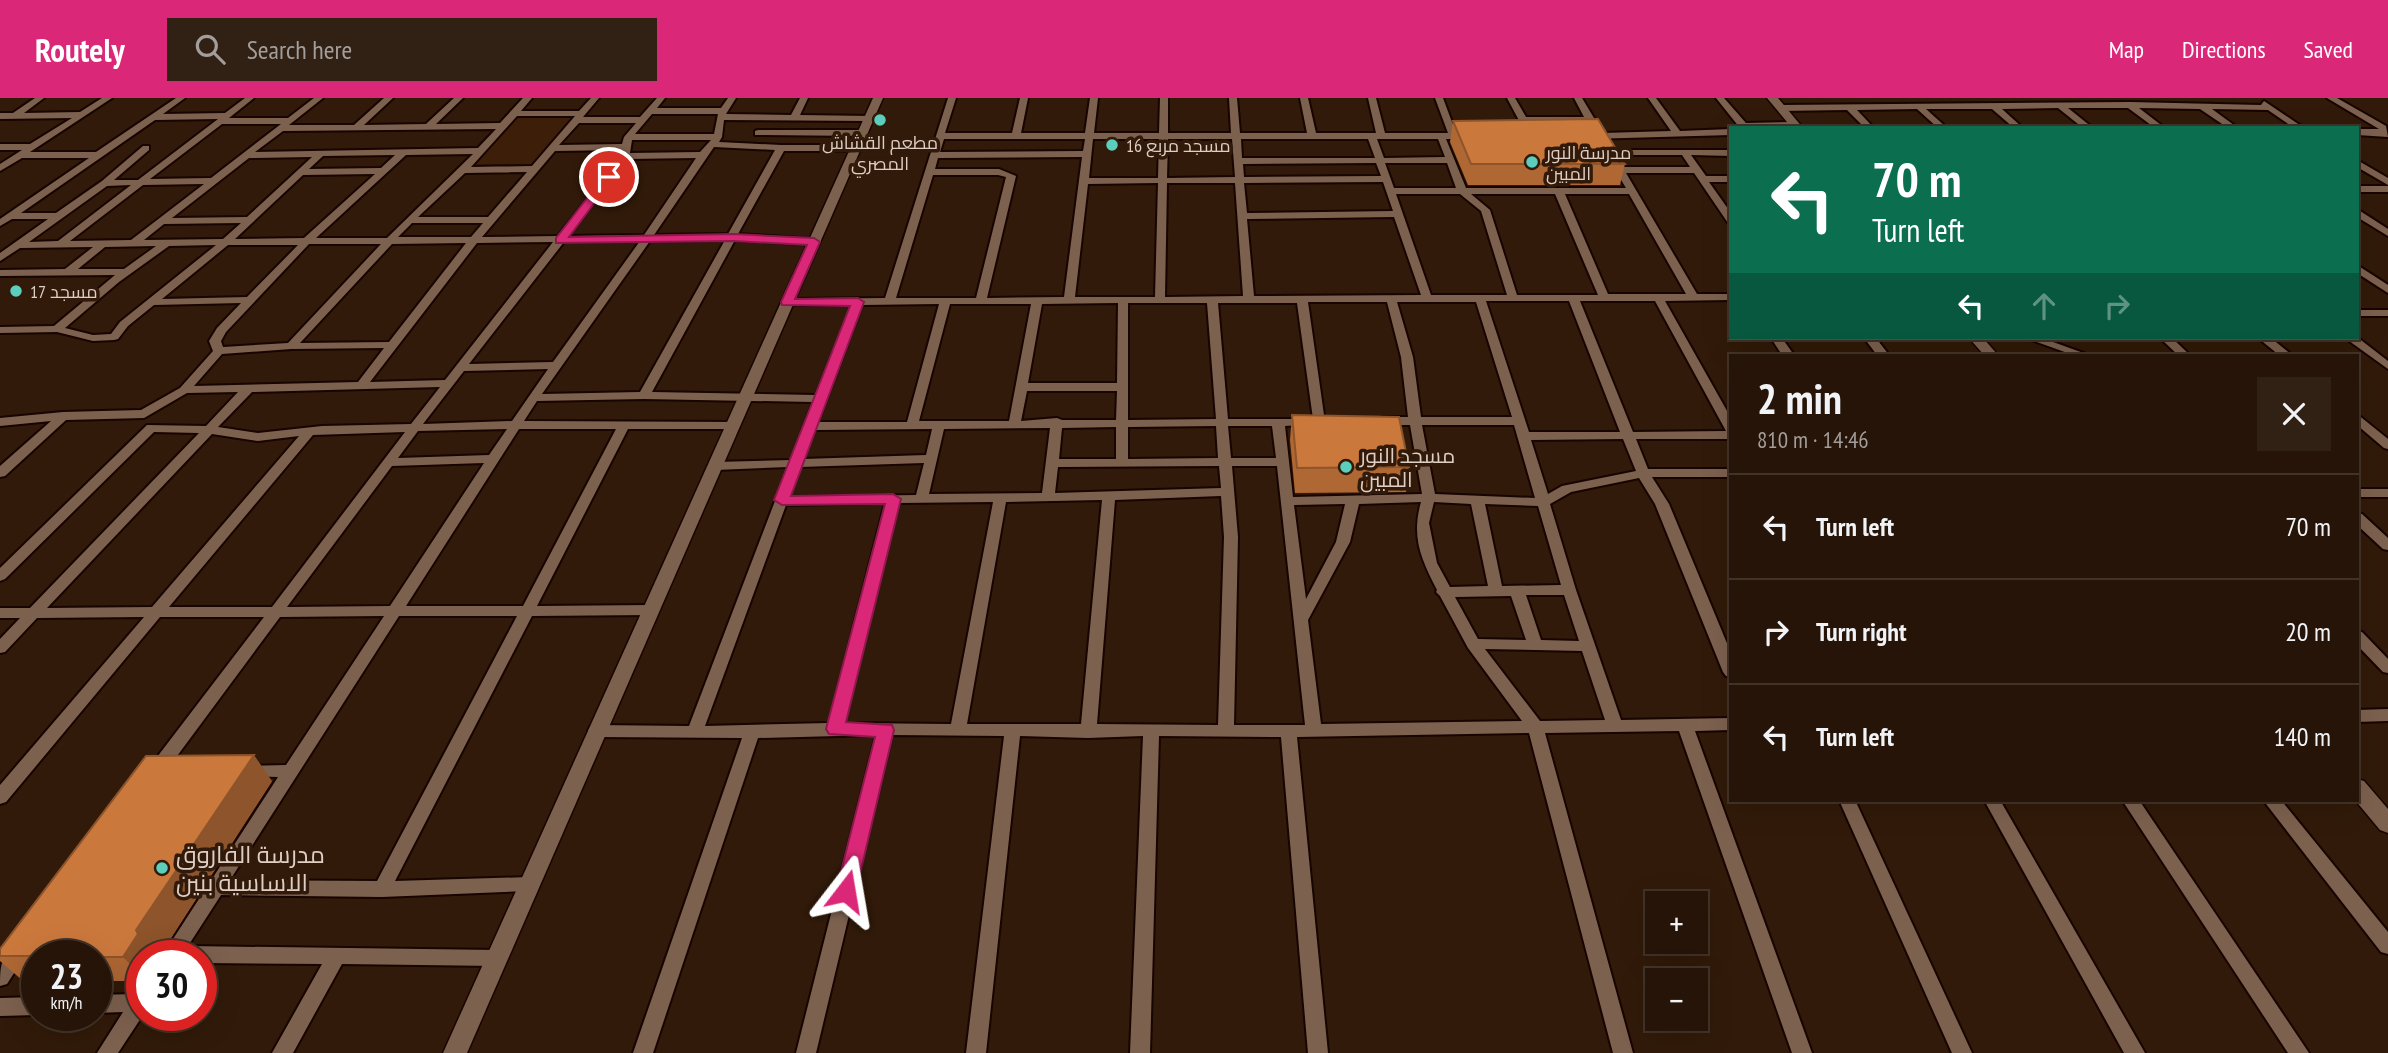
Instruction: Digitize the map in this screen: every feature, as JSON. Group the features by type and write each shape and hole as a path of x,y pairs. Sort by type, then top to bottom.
{"street":[{"path":"15,116 40,98"},
{"path":"0,168 108,98"},
{"path":"0,223 5,216 181,98"},
{"path":"60,244 250,98"},
{"path":"134,243 320,98"},
{"path":"355,128 390,98"},
{"path":"428,127 459,98"},
{"path":"291,346 386,243 463,170 528,98"},
{"path":"363,383 489,220 595,98"},
{"path":"184,771 153,776 413,429 560,240 661,98"},
{"path":"181,940 533,398 646,240 702,155 715,141 722,114 732,98"},
{"path":"794,118 804,98"},
{"path":"455,1053 878,98"},
{"path":"889,302 953,98"},
{"path":"1016,136 1024,98"},
{"path":"1069,300 1094,98"},
{"path":"1160,300 1161,137 1164,98"},
{"path":"1233,98 1249,299"},
{"path":"1304,98 1312,137"},
{"path":"1372,98 1379,161 1400,214 1427,298"},
{"path":"1439,98 1452,136"},
{"path":"1511,98 1530,136 1517,136"},
{"path":"1578,98 1693,297"},
{"path":"1652,98 1677,133"},
{"path":"1720,98 1744,126"},
{"path":"1772,98 1796,126"},
{"path":"1871,98 1882,108"},
{"path":"2035,98 2046,107"},
{"path":"2192,98 2231,126"},
{"path":"2254,98 2297,126"},
{"path":"2331,98 2386,130"},
{"path":"2130,106 2158,126"},
{"path":"2061,107 2086,126"},
{"path":"1781,108 2270,108"},
{"path":"1850,108 1868,126"},
{"path":"1996,108 2017,126"},
{"path":"1921,109 1941,126"},
{"path":"515,113 580,117 722,114 794,118 862,133"},
{"path":"0,116 82,115"},
{"path":"154,117 291,121"},
{"path":"750,146 767,118"},
{"path":"1523,120 1590,118"},
{"path":"281,128 503,126"},
{"path":"2359,132 2386,130"},
{"path":"1572,136 1729,132"},
{"path":"758,133 862,133"},
{"path":"552,148 627,147 715,141 781,148 862,133"},
{"path":"939,136 1465,136"},
{"path":"1441,136 1462,191 1485,210 1513,298"},
{"path":"0,147 32,147"},
{"path":"627,147 702,155"},
{"path":"0,258 105,183 146,148 110,148"},
{"path":"644,396 781,148"},
{"path":"245,155 480,151"},
{"path":"1609,152 1729,153"},
{"path":"219,351 215,341 217,336 305,243 403,153"},
{"path":"933,155 1087,154"},
{"path":"1686,154 1729,218"},
{"path":"20,155 99,155"},
{"path":"0,330 57,329 93,338 114,337 124,324 226,242 319,155"},
{"path":"1238,161 1449,160"},
{"path":"2359,164 2388,182"},
{"path":"463,170 534,169"},
{"path":"1621,170 1729,179"},
{"path":"302,172 383,171"},
{"path":"929,172 999,172 1011,176 981,300"},
{"path":"1084,181 1386,179"},
{"path":"105,183 212,181"},
{"path":"2359,189 2388,189"},
{"path":"1390,191 1633,191"},
{"path":"1559,191 1604,297"},
{"path":"2359,213 2388,233"},
{"path":"1243,216 1400,214"},
{"path":"5,216 57,216"},
{"path":"162,221 248,220"},
{"path":"409,220 489,220"},
{"path":"18,245 168,242 386,243 734,237 814,242"},
{"path":"57,329 168,242"},
{"path":"67,272 102,244"},
{"path":"2359,269 2388,289"},
{"path":"0,273 129,272"},
{"path":"2359,279 2372,278"},
{"path":"1658,297 1729,425"},
{"path":"787,302 1729,297"},
{"path":"1302,298 1319,422"},
{"path":"1391,298 1407,357 1429,498 1422,523 1430,563 1443,592 1473,644 1536,728 1623,1053"},
{"path":"1480,298 1569,590 1615,725"},
{"path":"1573,298 1627,436 1643,473 1662,504 1729,667"},
{"path":"1015,423 1037,299"},
{"path":"1212,299 1231,537 1226,730"},
{"path":"152,302 252,300"},
{"path":"912,424 946,300"},
{"path":"1122,463 1123,300"},
{"path":"695,732 858,302"},
{"path":"2359,313 2388,313"},
{"path":"1872,340 1883,354"},
{"path":"1978,340 1990,354"},
{"path":"2038,340 2080,354"},
{"path":"2168,340 2183,354"},
{"path":"2267,340 2285,354"},
{"path":"2354,340 2388,366"},
{"path":"1,422 63,416 144,414 184,390 219,351 291,346 394,345"},
{"path":"2369,351 2388,351"},
{"path":"460,368 557,365"},
{"path":"184,390 247,390 363,383 448,383"},
{"path":"1021,387 1121,387"},
{"path":"0,648 247,390"},
{"path":"533,398 644,396 819,399"},
{"path":"144,414 150,419 151,428"},
{"path":"0,472 63,416"},
{"path":"2359,420 2388,445"},
{"path":"1374,421 1518,421"},
{"path":"810,426 1057,422 1332,422"},
{"path":"1048,496 1057,422"},
{"path":"1278,422 1314,730"},
{"path":"922,498 939,424"},
{"path":"0,576 151,428 211,430 258,437 310,431 517,425 733,425"},
{"path":"382,889 623,427"},
{"path":"0,797 310,431"},
{"path":"1524,436 1729,435"},
{"path":"715,466 930,458"},
{"path":"388,462 495,459"},
{"path":"1053,463 1284,462"},
{"path":"1288,501 1429,498 1544,502 1567,489 1643,473 1729,473"},
{"path":"782,500 1226,492"},
{"path":"2359,493 2388,494"},
{"path":"958,730 1000,496"},
{"path":"1088,732 1109,496"},
{"path":"835,729 893,499"},
{"path":"1302,620 1343,542 1353,499"},
{"path":"1477,499 1496,591"},
{"path":"2359,519 2388,546"},
{"path":"1443,592 1569,590"},
{"path":"1517,591 1535,645"},
{"path":"0,613 651,610"},
{"path":"2359,638 2388,668"},
{"path":"1473,644 1587,646"},
{"path":"2359,716 2388,715"},
{"path":"1685,724 1802,1053"},
{"path":"596,732 835,729 1012,732 1288,731 1729,724"},
{"path":"806,1053 885,730"},
{"path":"1140,1053 1151,731"},
{"path":"1288,731 1318,1053"},
{"path":"643,1053 752,732"},
{"path":"976,1053 1012,732"},
{"path":"238,771 292,771"},
{"path":"2359,789 2388,824"},
{"path":"1848,802 1962,1053"},
{"path":"1993,802 2136,1053"},
{"path":"2131,802 2299,1053"},
{"path":"2273,802 2388,946"},
{"path":"216,887 382,889 529,884"},
{"path":"0,951 23,946 0,978"},
{"path":"217,955 498,958"},
{"path":"282,1053 338,956"},
{"path":"0,1007 21,1006"},
{"path":"107,1053 126,1024"}],"shaded area":[{"path":"520,115 577,115 533,164 472,164"}],"building":[{"path":"1598,119 1625,164 1471,164 1453,121"},
{"path":"1292,415 1399,417 1409,467 1297,468"},
{"path":"254,755 136,930 138,934 134,940 126,940 126,952 123,957 112,957 112,940 21,940 21,956 0,956 0,949 146,756"}],"place":[{"name":"مطعم القشاش المصري","path":"880,120"},
{"name":"مسجد مربع 16","path":"1112,145"},
{"name":"مدرسة النور المبين","path":"1532,162"},
{"name":"مسجد 17","path":"16,291"},
{"name":"مسجد النور المبين","path":"1346,467"},
{"name":"مدرسة الفاروق الاساسية بنين","path":"162,868"}],"route":[{"path":"609,177 560,240 734,237 814,242 787,302 858,302 782,500 893,499 835,729 885,730 846,891"}]}
